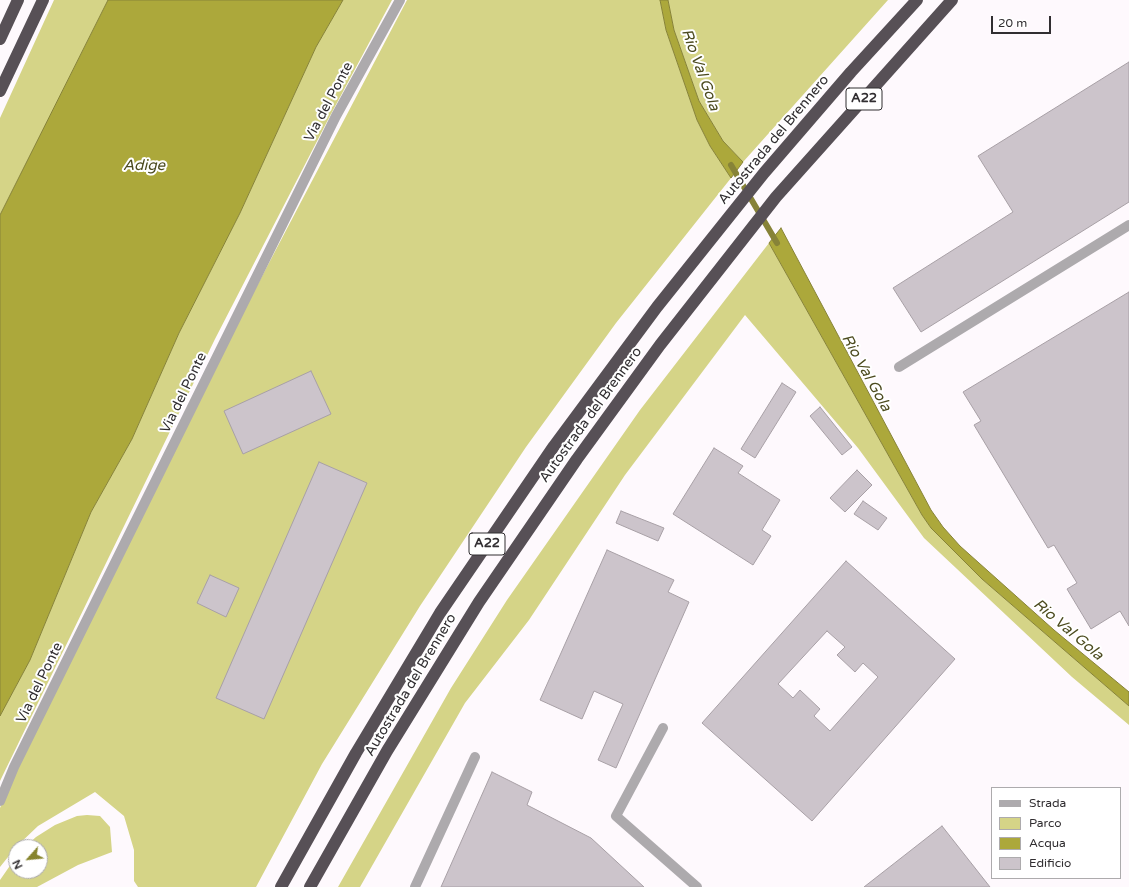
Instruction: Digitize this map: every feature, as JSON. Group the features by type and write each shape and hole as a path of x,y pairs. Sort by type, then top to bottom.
{"highway":[{"path":"0,39 18,0"},
{"path":"0,91 43,0"},
{"name":"Autostrada del Brennero","path":"281,887 356,753 440,613 554,446 657,307 764,173 850,72 917,0"},
{"name":"Autostrada del Brennero","path":"310,887 387,751 479,602 577,459 632,383 776,197 952,0"}],"street":[{"name":"Via del Ponte","path":"0,801 14,767 333,124 400,0"},
{"path":"899,367 1129,225"},
{"path":"663,728 616,816 698,887"},
{"path":"415,887 475,757"}],"green space":[{"path":"54,0 108,0 0,215 0,118"},
{"path":"343,0 392,0 331,114 215,339 0,781 0,716 30,660 91,512 132,439 179,333 240,213 316,47"},
{"path":"407,0 660,0 666,30 697,120 710,146 731,178 616,323 526,447 420,606 322,764 256,887 138,887 134,881 134,850 124,816 95,792 38,826 24,839 8,839 8,857 0,867 0,808 16,768 239,320"},
{"path":"668,0 888,0 743,162 723,141 699,101 674,30"},
{"path":"769,243 922,515 931,528 982,579 1129,706 1129,725 1072,677 924,538 858,448 745,315 625,475 529,620 465,703 360,887 338,887 451,688 507,600 640,410"},
{"path":"77,816 100,816 110,827 112,852 78,865 37,887 0,887 0,880 8,868 8,879 48,879 48,839 34,839 55,825"}],"water":[{"name":"Adige","path":"108,0 343,0 316,47 240,213 179,333 132,439 91,512 30,660 0,716 0,215"},
{"path":"660,0 668,0 674,30 699,101 723,141 743,162 731,178 710,146 697,120 666,30"},
{"path":"781,228 931,510 943,527 960,546 1054,630 1129,692 1129,706 982,579 931,528 922,515 769,243"}],"building":[{"path":"1129,62 1129,202 921,332 893,288 1013,212 978,156"},
{"path":"1129,292 1129,626 1120,611 1091,629 1067,589 1077,583 1054,545 1048,548 974,425 981,421 963,392"},
{"path":"311,371 331,414 243,454 224,411"},
{"path":"782,383 796,392 755,458 741,449"},
{"path":"820,407 852,447 842,455 810,416"},
{"path":"714,448 743,466 738,473 780,500 762,530 771,536 753,565 673,514"},
{"path":"319,462 367,483 264,719 216,698"},
{"path":"857,470 872,485 845,512 830,498"},
{"path":"863,501 887,518 878,530 854,514"},
{"path":"621,511 664,528 658,541 616,523"},
{"path":"607,550 674,580 668,592 689,602 616,768 598,760 623,704 594,691 582,719 540,700"},
{"path":"846,561 955,659 812,821 702,723","holes":["827,631 845,647 837,655 855,672 863,663 878,677 830,731 814,716 820,709 800,690 793,698 778,684"]},
{"path":"210,575 239,588 226,617 197,603"},
{"path":"492,772 532,792 527,805 591,838 644,887 441,887"},
{"path":"942,826 990,887 864,887"}],"waterway":[{"name":"Rio Val Gola","path":"731,165 777,243"}]}
